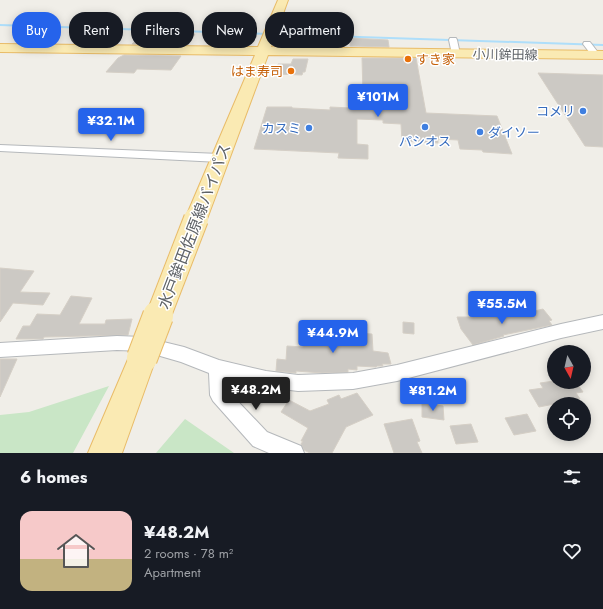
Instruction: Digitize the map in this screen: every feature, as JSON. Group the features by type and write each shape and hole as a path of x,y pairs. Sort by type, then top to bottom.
{"main road":[{"name":"水戸鉾田佐原線バイパス","path":"278,12 283,0"},
{"name":"小川鉾田線","path":"0,48 265,40"},
{"name":"小川鉾田線","path":"354,42 593,50"},
{"name":"水戸鉾田佐原線バイパス","path":"106,453 265,45"}],"street":[{"path":"0,148 220,158"},
{"path":"0,350 117,343 143,344 184,355 218,368 266,379 298,384 353,381 397,373 561,331 603,322"},
{"path":"218,368 220,395 260,439 294,453"}],"green space":[{"path":"109,386 73,453 0,453 0,415 29,412"},
{"path":"185,419 234,453 156,453"}],"building":[{"path":"354,38 388,40 389,47 354,46"},
{"path":"124,55 181,56 171,70 137,69 134,73 106,72 118,58"},
{"path":"362,58 416,58 426,113 497,116 512,154 460,149 458,140 438,139 438,143 402,141 401,124 383,123 383,120 357,119 357,144 368,145 368,159 338,158 339,153 254,149 267,107 330,110 330,107 391,110 363,95"},
{"name":"はま寿司","path":"293,59 308,59 305,72 303,72 302,75 275,74 278,64 291,64"},
{"name":"コメリ","path":"538,73 603,75 603,147 585,146"},
{"path":"0,268 34,271 20,292 50,293 43,305 13,303 0,322"},
{"path":"71,296 92,298 79,324 105,324 106,320 132,319 128,335 16,339 23,326 30,326 37,314 60,315"},
{"path":"543,309 552,320 549,321 552,325 503,335 504,336 473,345 461,329 457,317 490,317 515,311 518,315"},
{"path":"403,322 414,323 414,334 403,333"},
{"path":"325,331 372,334 373,351 388,353 391,364 382,364 383,366 376,367 357,366 357,370 348,369 348,372 322,373 296,371 296,373 276,371 277,359 286,360 287,346 303,347 303,335 325,336"},
{"path":"0,359 17,359 0,397"},
{"path":"547,382 547,389 581,389 583,392 576,393 579,397 547,397 547,405 539,407 529,390 543,388 540,383"},
{"path":"357,393 373,415 346,427 332,453 310,453 304,450 301,444 303,441 301,441 308,428 281,412 289,400 310,411 329,404 327,400 339,395 341,399"},
{"path":"422,403 443,406 444,420 422,417"},
{"path":"527,414 536,431 514,435 505,418"},
{"path":"412,419 420,441 417,442 422,453 394,453 384,424"},
{"path":"471,424 478,442 456,444 450,426"}],"waterway":[{"path":"0,25 603,45"}],"place":[{"name":"すき家","path":"408,59"},
{"name":"はま寿司","path":"291,71"},
{"name":"コメリ","path":"583,111"},
{"name":"パシオス","path":"425,127"},
{"name":"カスミ","path":"309,128"},
{"name":"ダイソー","path":"480,132"}]}
